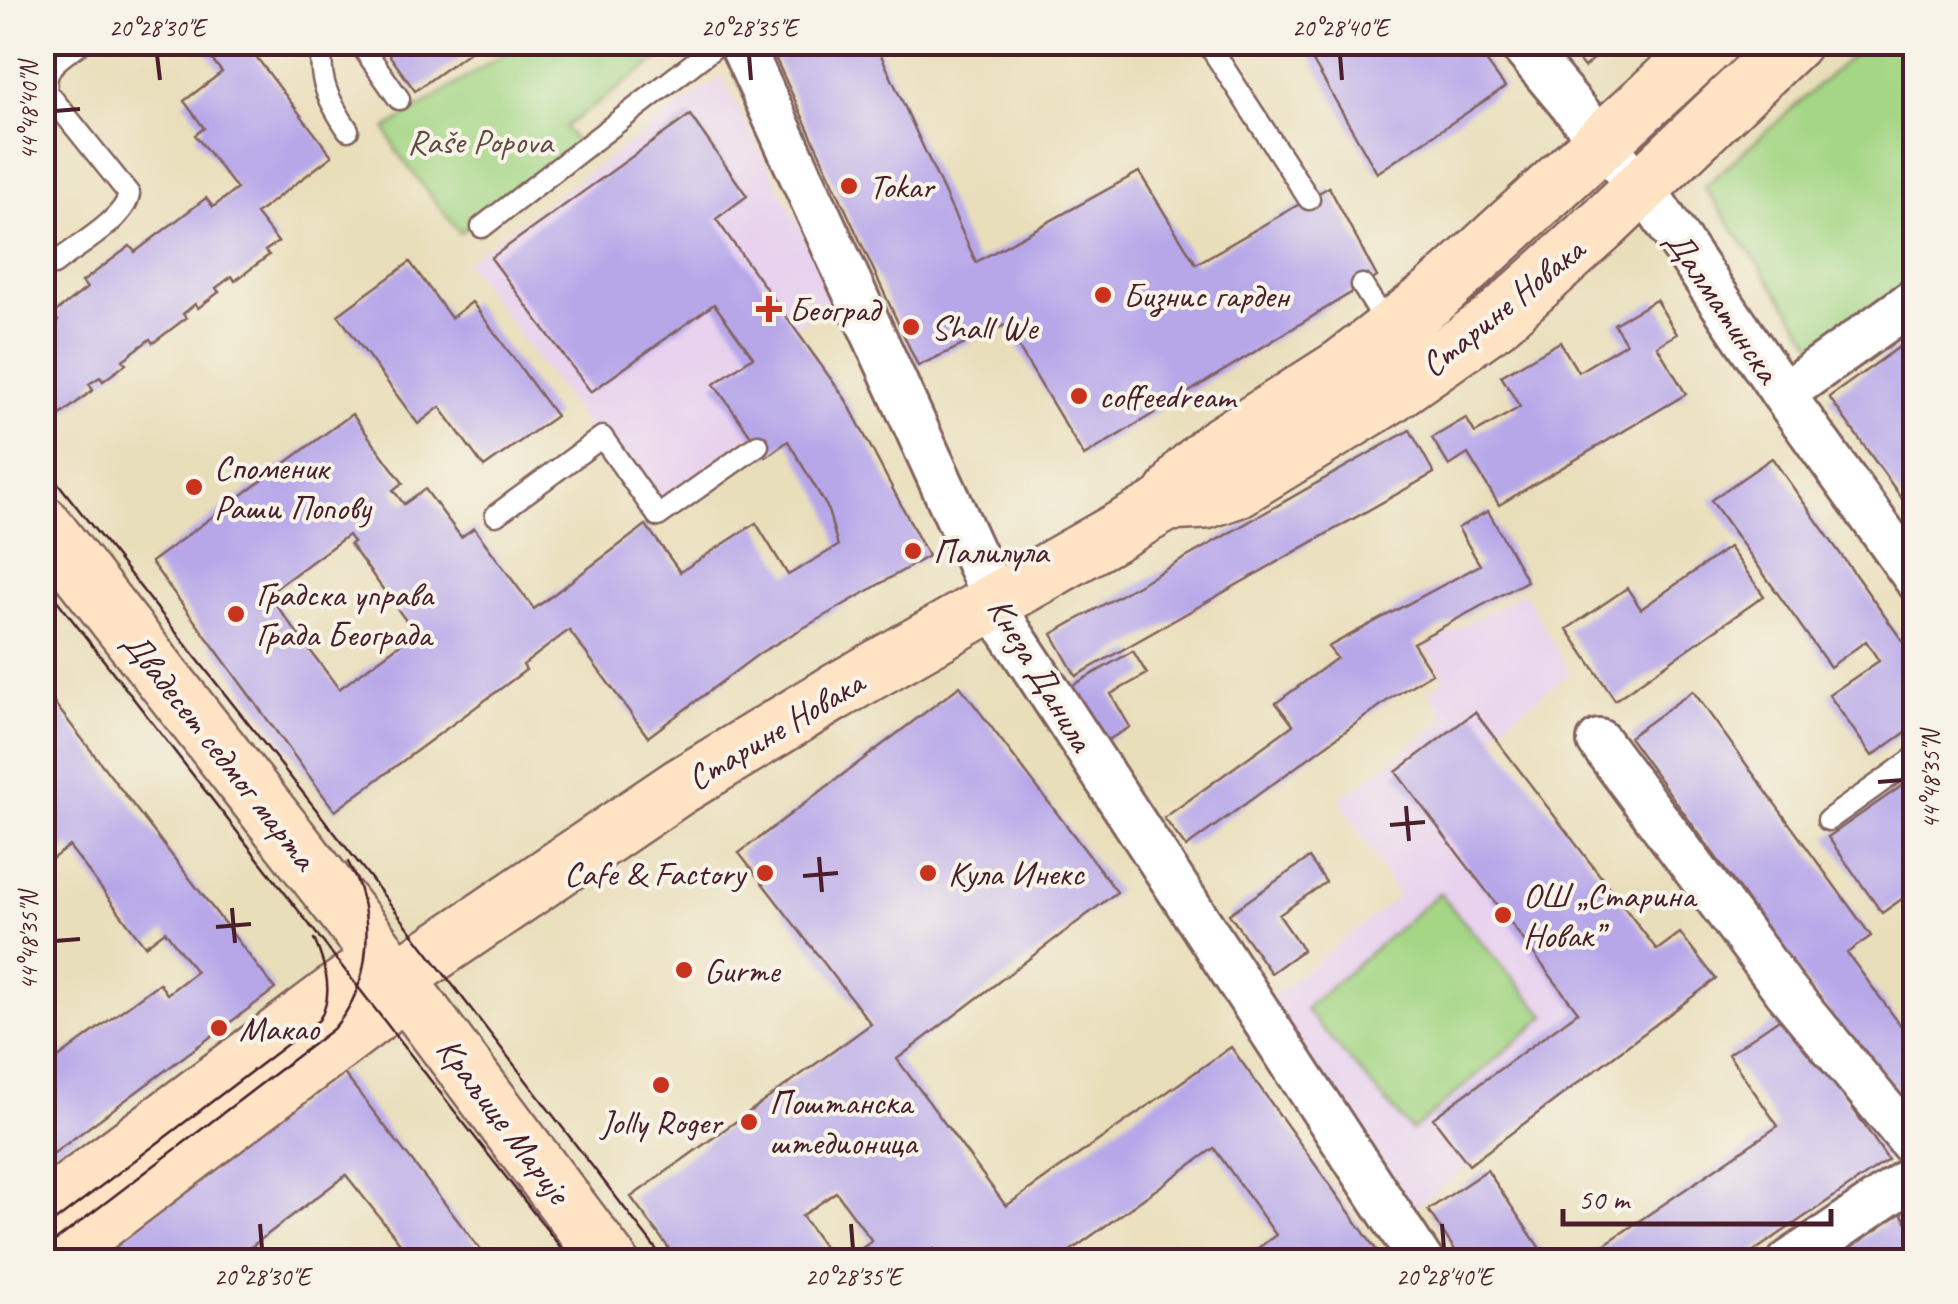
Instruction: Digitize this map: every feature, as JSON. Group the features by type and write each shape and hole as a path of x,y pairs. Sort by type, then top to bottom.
{"main road":[{"name":"Старине Новака","path":"48,1262 379,1011 392,993 396,979 679,786 1167,503 1187,474 1217,447 1342,367 1376,308 1435,295 1711,42"},
{"name":"Старине Новака","path":"1167,503 1206,501 1236,490 1386,398 1494,322 1793,42"},
{"name":"Двадесет седмог марта","path":"42,522 396,979"},
{"name":"Старине Новака","path":"42,1212 354,980 375,976 396,979"},
{"name":"Краљице Марије","path":"396,979 610,1262"}],"street":[{"name":"Кнеза Данила","path":"740,42 1008,628 1422,1262"},
{"name":"Далматинска","path":"1518,42 1641,188 1916,579"},
{"path":"1783,394 1916,299"},
{"path":"1599,741 1784,990 1916,1148"},
{"path":"1789,1262 1916,1176"}],"lane":[{"path":"54,264 128,204 129,194 46,92 44,78 48,67 82,42"},
{"path":"323,42 320,67 326,98 348,130"},
{"path":"359,42 399,99"},
{"path":"482,227 722,42"},
{"path":"1207,42 1309,199"},
{"path":"496,515 602,437 658,516 758,445"},
{"path":"1828,820 1916,757"}],"shaded area":[{"path":"722,76 836,297 715,384 750,434 648,509 465,262"},
{"name":"ОШ „Старина Новак”","path":"1524,592 1570,673 1492,733 1657,950 1716,979 1412,1210 1269,999 1398,897 1340,799 1446,719 1430,691 1445,678 1425,647"}],"green space":[{"name":"Raše Popova","path":"681,42 565,127 577,144 460,233 397,152 386,129 521,43"},
{"path":"1866,43 1915,43 1915,307 1832,370 1704,187"},
{"path":"1439,893 1546,1016 1412,1131 1305,1009"}],"building":[{"path":"189,42 261,42 251,50 332,156 256,214 278,242 265,251 269,255 235,281 232,276 216,288 219,292 198,308 195,304 183,314 186,318 153,343 150,339 103,381 100,377 89,384 93,390 46,426 42,421 42,324 46,329 58,321 53,314 87,288 82,282 130,246 135,252 206,198 213,207 237,189 195,135 204,128 184,101 222,72 202,47 197,52"},
{"path":"380,42 483,42 415,91"},
{"path":"768,42 875,42 976,262 1139,172 1196,264 1329,187 1377,277 1084,456 1005,325 918,366"},
{"path":"1302,42 1472,42 1505,87 1377,173"},
{"path":"1563,42 1614,42 1584,67"},
{"path":"690,115 747,196 716,219 846,400 928,556 760,653 648,737 569,630 523,665 526,670 335,811 151,562 352,414 403,483 393,490 404,504 425,489 461,537 474,528 534,609 646,525 680,572 756,523 788,575 838,546 827,507 788,441 766,457 714,384 753,357 714,304 591,392 491,258","holes":["348,535 353,542 350,544 415,633 339,689 268,594"]},
{"path":"410,262 451,318 472,302 556,416 484,467 440,407 418,424 338,315"},
{"path":"1656,300 1677,334 1657,346 1686,394 1499,505 1468,454 1449,466 1432,438 1466,418 1475,433 1520,407 1501,376 1560,342 1578,372 1626,343 1614,324"},
{"path":"1916,335 1916,518 1829,397"},
{"path":"1410,430 1434,473 1076,676 1052,634"},
{"path":"1772,458 1916,660 1916,725 1872,756 1829,695 1879,661 1866,641 1830,667 1711,500"},
{"path":"1488,511 1527,581 1413,643 1432,673 1391,698 1186,847 1164,818 1293,725 1276,703 1337,658 1328,647 1480,565 1458,528"},
{"path":"1729,547 1764,596 1615,700 1567,629 1627,588 1641,609"},
{"path":"1133,651 1147,674 1111,694 1130,727 1101,744 1068,688"},
{"path":"960,686 1117,892 897,1059 1006,1206 1231,1047 1385,1262 1239,1262 1276,1235 1214,1148 1055,1262 943,1262 934,1249 918,1262 843,1262 872,1241 836,1192 802,1216 835,1262 679,1262 631,1197 871,1024 739,853"},
{"path":"42,687 275,989 42,1162 42,1070 159,983 167,994 196,972 165,931 145,946 69,846 42,863"},
{"path":"1693,691 1871,936 1847,953 1916,1046 1916,1134 1629,737"},
{"path":"1475,712 1657,950 1680,933 1716,979 1469,1165 1433,1118 1578,1012 1396,772"},
{"path":"1916,776 1916,889 1882,913 1828,837"},
{"path":"1309,858 1326,882 1279,915 1303,950 1271,973 1229,914"},
{"path":"1788,1013 1888,1160 1738,1262 1579,1262 1778,1126 1728,1054"},
{"path":"342,1071 490,1262 415,1262 346,1175 231,1262 90,1262"},
{"path":"1487,1170 1549,1262 1463,1262 1428,1210"},
{"path":"1901,1213 1916,1236 1916,1258 1910,1262 1825,1262"}],"tram line":[{"path":"42,463 368,875 666,1262"},
{"path":"42,581 572,1262"},
{"path":"42,1251 333,1029 356,992 366,948 363,903 348,862"},
{"path":"42,1231 319,1020 327,990 325,969 314,939"}],"place":[{"name":"Tokar","path":"849,186"},
{"name":"Бизнис гарден","path":"1103,295"},
{"name":"Београд","path":"769,309"},
{"name":"Shall We","path":"911,327"},
{"name":"coffeedream","path":"1079,396"},
{"name":"Споменик Раши Попову","path":"194,487"},
{"name":"Палилула","path":"913,551"},
{"name":"Градска управа Града Београда","path":"236,614"},
{"name":"Cafe & Factory","path":"765,873"},
{"name":"Кула Инекс","path":"928,873"},
{"name":"ОШ „Старина Новак”","path":"1503,915"},
{"name":"Gurme","path":"684,970"},
{"name":"Макао","path":"219,1028"},
{"name":"Jolly Roger","path":"661,1085"},
{"name":"Поштанска штедионица","path":"749,1122"}]}
